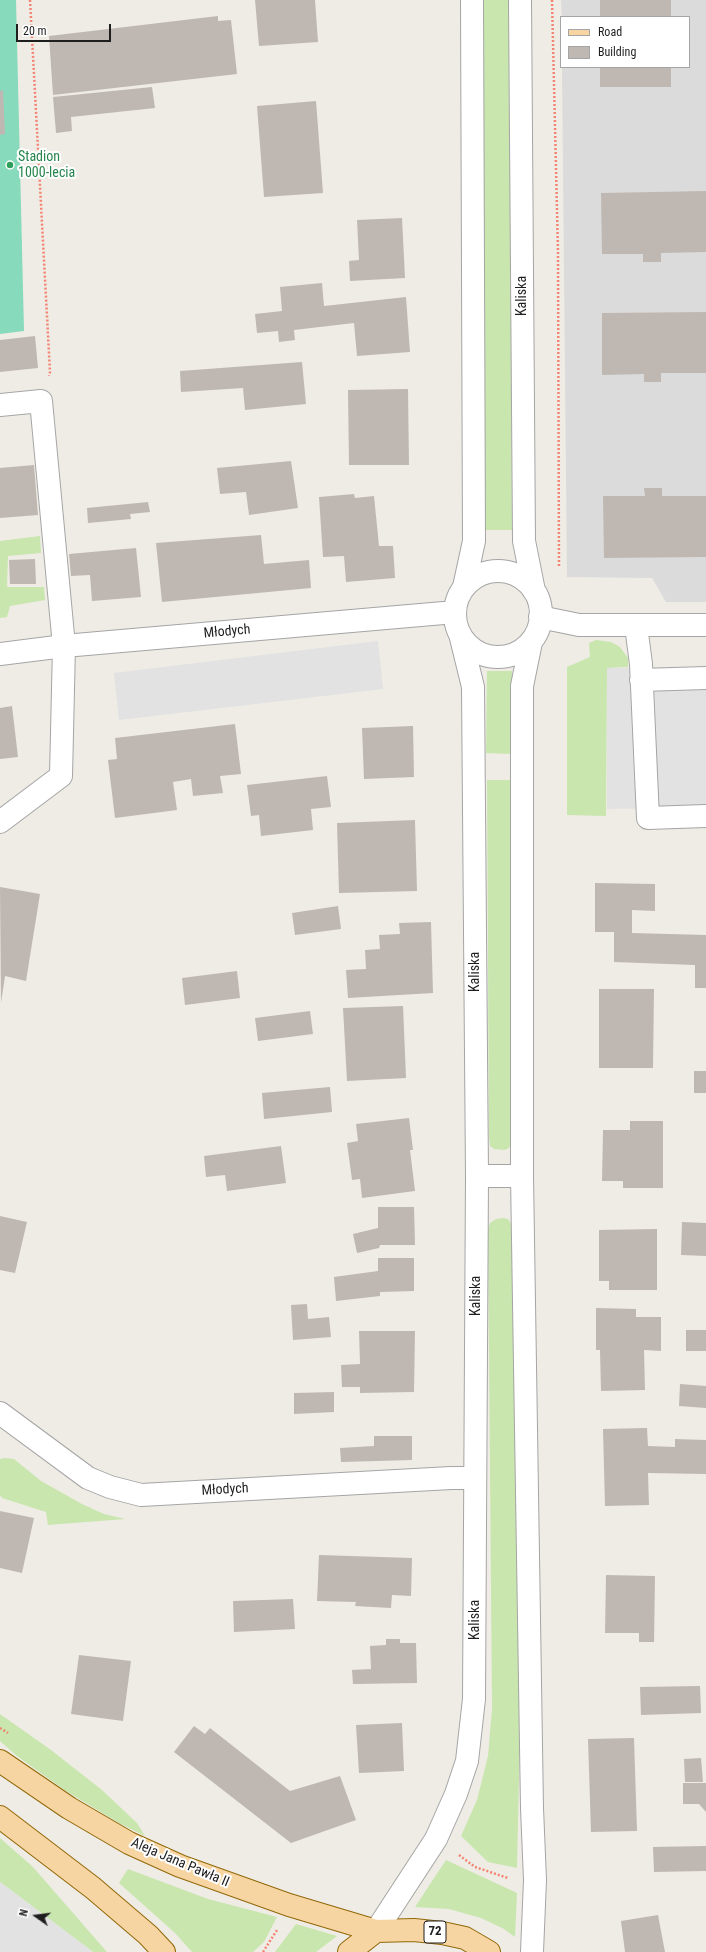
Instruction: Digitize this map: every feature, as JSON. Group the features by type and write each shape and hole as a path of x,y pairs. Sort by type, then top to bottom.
{"main road":[{"name":"Aleja Jana Pawła II","path":"0,1761 69,1808 130,1843 180,1866 289,1905 376,1931"},
{"path":"0,1817 93,1888 164,1952"},
{"name":"72","path":"376,1931 414,1930 442,1932 465,1938 489,1952"},
{"path":"349,1952 376,1931"}],"street":[{"path":"472,0 474,541 464,587 458,599 455,612 456,625 461,638 470,648 495,658 514,654 531,642"},
{"name":"Kaliska","path":"520,0 524,541 534,591"},
{"path":"0,405 41,401 64,646 61,776 0,822"},
{"path":"464,587 475,578 487,573 500,571 514,575 525,581 534,591 539,604 540,617 538,630 531,642 522,686 522,1176 532,1808 535,1880 532,1952"},
{"name":"Młodych","path":"0,654 64,646 455,612"},
{"path":"540,617 579,625 706,625"},
{"path":"636,626 641,680 648,818 706,816"},
{"name":"Kaliska","path":"376,1931 436,1839 456,1794 467,1761 474,1699 477,1176 474,687 461,638"},
{"path":"641,680 706,678"},
{"path":"477,1176 522,1176"},
{"name":"Młodych","path":"0,1413 88,1478 110,1487 141,1495 451,1478 475,1478"}],"path":[{"path":"30,0 50,372 41,401"},
{"path":"552,0 558,252 559,572"},
{"path":"436,1839 475,1867 502,1877 535,1880"}],"shaded area":[{"path":"561,0 706,0 706,602 666,602 652,578 567,577 562,68 690,68 690,16 562,16"},
{"path":"378,641 383,689 119,720 114,673"},
{"path":"706,667 706,808 607,809 607,668"},
{"path":"0,1882 20,1897 93,1952 0,1952"}],"green space":[{"name":"Stadion 1000-lecia","path":"0,0 16,0 24,331 0,334"},
{"path":"483,0 509,0 512,530 485,530"},
{"path":"40,536 41,553 8,556 7,587 44,587 45,600 10,606 7,617 0,618 0,541"},
{"path":"596,640 611,642 620,647 628,658 628,667 607,668 606,816 567,815 567,667 590,657 589,643"},
{"path":"487,671 512,671 512,754 486,753"},
{"path":"487,780 513,780 514,1139 509,1148 505,1150 494,1149 490,1146 489,1136"},
{"path":"496,1219 508,1219 514,1228 520,1732 517,1868 488,1862 461,1836 477,1800 488,1756 492,1709 488,1229 490,1223"},
{"path":"0,1459 14,1459 41,1481 82,1504 104,1514 125,1519 48,1525 46,1512 2,1498 0,1495"},
{"path":"0,1714 51,1750 102,1790 137,1823 145,1836 119,1823 66,1791 17,1756 0,1741"},
{"path":"0,1838 33,1867 107,1952 93,1952 0,1882"},
{"path":"446,1860 517,1893 515,1937 504,1929 481,1918 449,1909 415,1907"},
{"path":"128,1869 208,1899 277,1917 264,1942 253,1952 192,1952 175,1933 119,1883"},
{"path":"296,1924 337,1936 316,1952 275,1952"}],"building":[{"path":"255,0 315,0 318,42 259,46"},
{"path":"600,0 671,0 671,16 600,16"},
{"path":"218,16 218,21 231,20 237,74 53,95 49,36"},
{"path":"600,68 671,68 671,87 600,87"},
{"path":"152,87 155,108 71,117 72,131 56,133 53,97"},
{"path":"3,90 5,134 0,135 0,91"},
{"path":"316,101 323,193 264,197 257,106"},
{"path":"706,191 706,252 661,253 661,262 643,262 643,254 602,254 601,193"},
{"path":"402,218 405,278 350,281 349,261 359,260 357,220"},
{"path":"322,283 324,306 406,297 410,352 357,356 354,323 294,330 295,340 279,342 278,331 257,333 255,314 282,311 280,287"},
{"path":"706,312 706,373 661,373 661,382 644,382 644,374 602,375 602,313"},
{"path":"35,336 38,368 0,372 0,340"},
{"path":"302,362 306,404 245,410 243,388 181,392 180,371"},
{"path":"408,389 409,465 349,465 348,390"},
{"path":"291,461 298,508 249,515 246,492 220,494 217,468"},
{"path":"34,465 38,515 0,518 0,468"},
{"path":"644,488 662,488 662,496 706,496 706,557 604,558 603,496 645,496"},
{"path":"354,494 355,498 374,496 379,546 393,546 395,578 346,582 344,556 323,557 319,497"},
{"path":"148,502 150,512 130,514 131,519 88,523 87,508"},
{"path":"261,535 264,564 309,560 311,588 162,602 156,543"},
{"path":"136,548 141,597 92,601 90,575 71,576 69,554"},
{"path":"35,559 36,584 10,584 9,560"},
{"path":"12,706 18,757 0,759 0,708"},
{"path":"235,724 241,774 220,776 223,793 193,796 191,779 173,782 177,810 115,818 108,760 117,759 115,738"},
{"path":"413,726 414,777 364,779 362,728"},
{"path":"327,776 331,807 311,809 313,830 261,836 259,815 251,816 247,785"},
{"path":"415,820 417,891 339,893 337,823"},
{"path":"595,883 655,884 655,911 632,910 632,933 706,935 706,988 695,988 695,965 614,962 614,932 595,932"},
{"path":"0,887 40,894 26,981 5,976 1,1003"},
{"path":"338,906 341,929 295,935 292,913"},
{"path":"431,922 433,993 348,998 346,970 366,969 365,950 380,949 379,935 400,934 399,923"},
{"path":"237,971 240,998 185,1005 182,978"},
{"path":"599,989 654,989 653,1068 599,1068"},
{"path":"403,1006 406,1078 347,1081 343,1008"},
{"path":"310,1011 313,1034 258,1041 255,1018"},
{"path":"694,1071 706,1071 706,1093 694,1093"},
{"path":"330,1087 332,1112 264,1119 262,1093"},
{"path":"409,1118 413,1150 410,1150 415,1191 362,1198 360,1179 352,1180 347,1143 358,1141 356,1124"},
{"path":"630,1121 663,1121 663,1188 623,1188 623,1181 602,1181 603,1130 630,1130"},
{"path":"281,1146 286,1183 227,1191 225,1175 206,1177 204,1156"},
{"path":"378,1207 414,1207 415,1245 380,1245 379,1248 357,1253 353,1234 378,1228"},
{"path":"0,1216 27,1222 15,1273 0,1270"},
{"path":"682,1222 706,1223 706,1256 681,1255"},
{"path":"657,1229 657,1290 609,1290 609,1281 599,1281 599,1230"},
{"path":"378,1258 414,1258 414,1291 380,1292 380,1296 336,1301 334,1277 378,1271"},
{"path":"307,1304 308,1319 329,1317 331,1337 293,1340 291,1305"},
{"path":"596,1308 636,1309 636,1317 661,1317 661,1351 644,1350 645,1390 601,1391 600,1350 596,1350"},
{"path":"686,1330 706,1330 706,1351 686,1351"},
{"path":"359,1331 415,1331 414,1392 360,1393 360,1387 342,1387 341,1365 360,1364"},
{"path":"680,1384 706,1386 706,1408 679,1406"},
{"path":"334,1392 334,1412 294,1414 294,1393"},
{"path":"647,1428 648,1446 675,1447 675,1439 706,1440 706,1474 648,1473 649,1505 605,1506 603,1429"},
{"path":"374,1436 412,1436 412,1460 341,1462 340,1448 374,1446"},
{"path":"0,1511 34,1518 22,1573 0,1568"},
{"path":"319,1555 412,1558 411,1596 392,1595 391,1608 355,1606 356,1602 317,1601"},
{"path":"606,1575 655,1576 654,1642 639,1642 639,1633 605,1633"},
{"path":"293,1599 295,1629 234,1632 233,1601"},
{"path":"386,1639 400,1639 400,1643 416,1643 417,1683 353,1684 352,1670 371,1669 370,1646 386,1645"},
{"path":"79,1655 131,1661 123,1721 71,1714"},
{"path":"700,1686 701,1713 641,1715 640,1687"},
{"path":"402,1723 404,1771 359,1773 356,1725"},
{"path":"194,1726 205,1734 210,1728 290,1791 340,1776 356,1820 291,1843 174,1752"},
{"path":"634,1738 637,1831 591,1832 588,1739"},
{"path":"701,1758 703,1782 685,1782 684,1759"},
{"path":"683,1783 706,1783 706,1812 699,1804 683,1804"},
{"path":"706,1846 706,1871 654,1872 653,1847"},
{"path":"658,1915 665,1952 625,1952 621,1921"}],"place":[{"name":"Stadion 1000-lecia","path":"10,165"}]}
